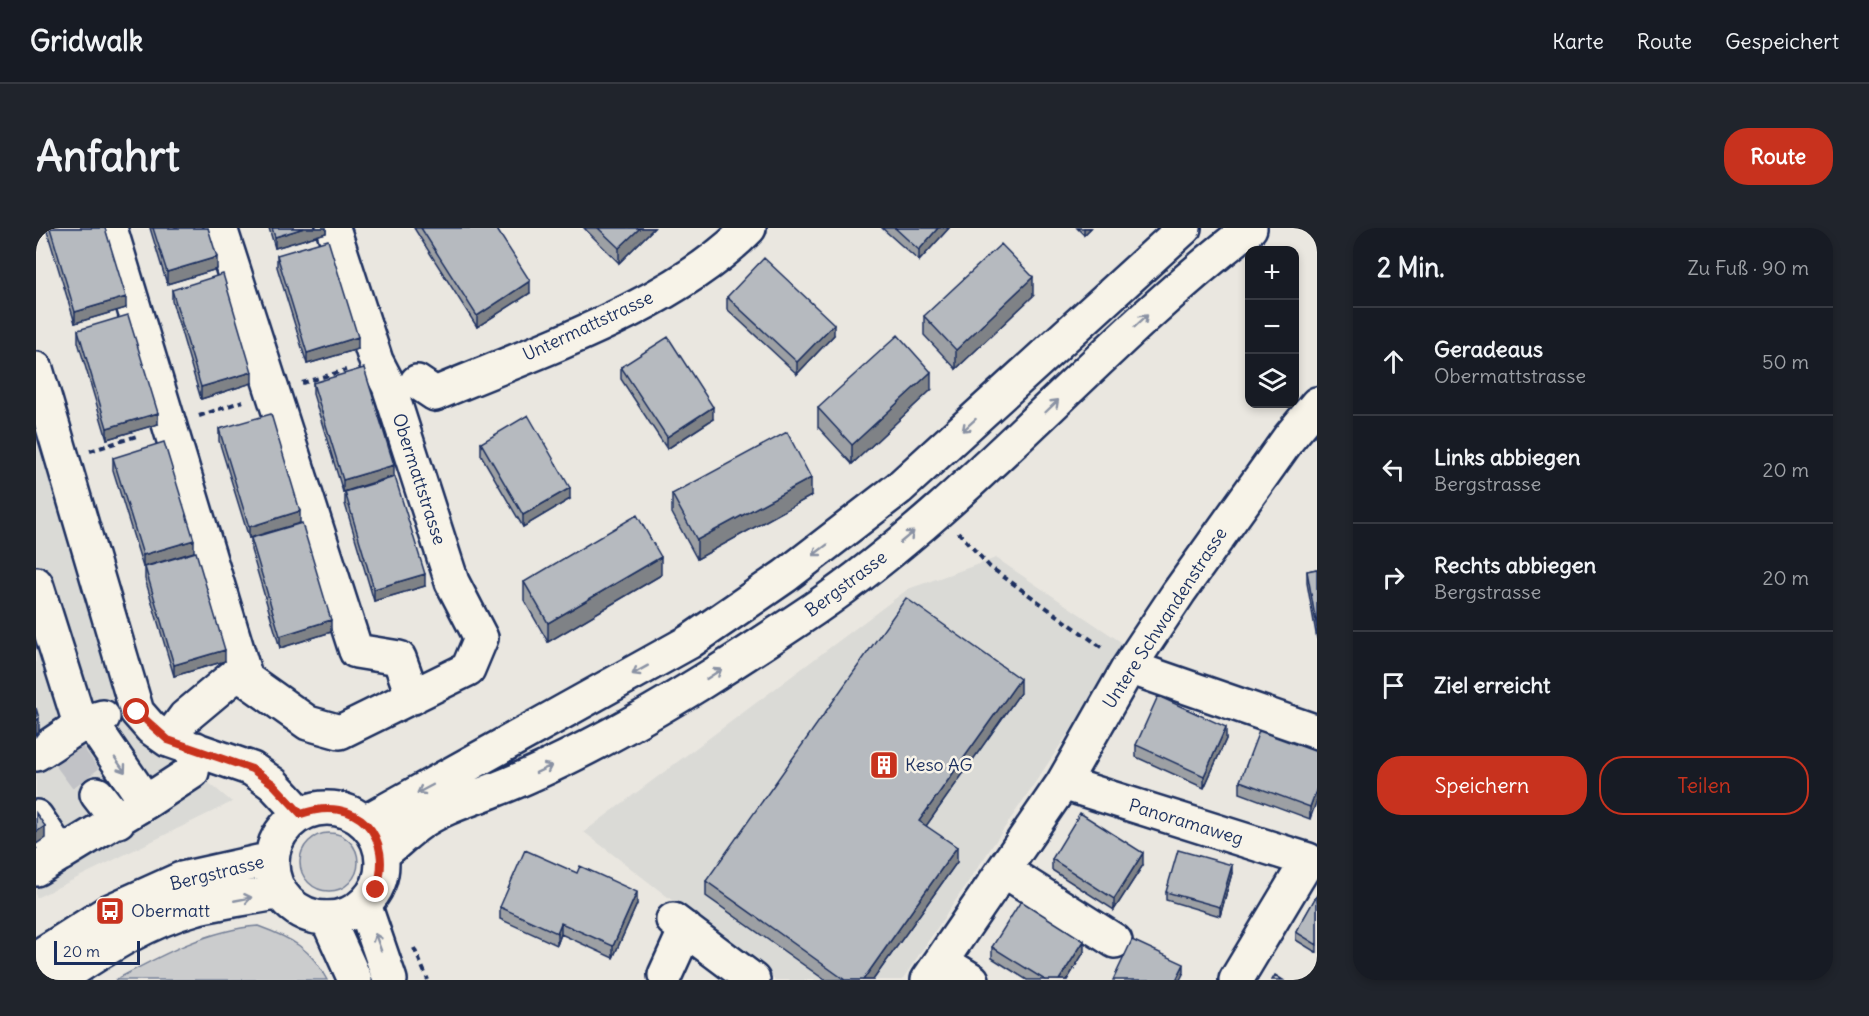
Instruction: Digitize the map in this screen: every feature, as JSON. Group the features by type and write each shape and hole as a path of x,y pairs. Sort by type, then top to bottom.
{"main road":[{"path":"110,228 246,679"},
{"path":"220,228 356,651 399,658 413,697"},
{"name":"Obermattstrasse","path":"246,679 308,723 340,732 468,669 481,638 452,582 389,386 376,361 333,228"},
{"name":"Untermattstrasse","path":"417,382 435,394 638,307 728,249 749,228"},
{"path":"365,822 689,642 785,576 899,488 1184,228"},
{"name":"Bergstrasse","path":"382,854 420,823 443,810 526,778 589,747 688,691 816,608 872,566 977,478 1189,275 1250,228"},
{"path":"36,369 137,712 182,744 252,769 273,784 301,814 317,808 334,808 351,812 365,822 376,837 382,854 382,873 376,890 364,904 340,917 327,918 355,980"},
{"name":"Untere Schwandenstrasse","path":"972,980 934,970 1005,872 1064,783 1129,667 1244,499 1317,404"},
{"path":"36,584 70,698 61,743"},
{"path":"1129,667 1317,732"},
{"path":"36,817 49,862 118,821 192,772 182,744 185,717 220,684 234,676 246,679"},
{"path":"61,743 120,713 137,712"},
{"path":"61,743 97,731 146,802"},
{"name":"Panoramaweg","path":"1064,783 1313,855 1236,980"},
{"path":"97,794 118,821"},
{"name":"Bergstrasse","path":"301,814 286,825 276,841 272,859 274,876 280,892 300,911 327,918"},
{"name":"Bergstrasse","path":"36,958 110,911 181,879 272,859"},
{"path":"1005,872 1115,940"},
{"name":"Bergstrasse","path":"57,980 113,944 156,922 195,908 280,892"},
{"path":"364,904 390,980"},
{"path":"665,975 680,925 753,980"}],"path":[{"path":"63,458 376,361"},
{"path":"952,525 990,567 1129,667"}],"shaded area":[{"path":"36,395 150,734 232,802 36,898"},
{"path":"996,558 1127,646 902,980 775,980 584,832 908,589"},
{"path":"323,833 335,833 350,841 358,856 358,868 350,883 335,891 323,891 308,883 300,868 300,856 308,841"},
{"path":"258,926 290,940 307,952 327,980 115,980 167,953 202,939 239,928"}],"building":[{"path":"50,228 105,228 126,297 75,312"},
{"path":"153,228 208,228 217,257 167,272"},
{"path":"272,228 304,228 275,237"},
{"path":"421,228 496,228 530,281 477,316"},
{"path":"598,228 640,228 619,248"},
{"path":"895,228 938,228 919,250"},
{"path":"328,240 358,337 307,353 277,255"},
{"path":"1001,244 1033,277 956,350 924,316"},
{"path":"764,258 834,324 797,362 727,297"},
{"path":"223,274 252,372 201,387 172,290"},
{"path":"128,315 158,413 107,428 78,330"},
{"path":"898,335 931,372 852,445 818,408"},
{"path":"668,337 713,407 667,437 621,367"},
{"path":"364,368 394,465 343,480 313,383"},
{"path":"271,414 300,511 249,527 219,429"},
{"path":"528,415 570,488 523,515 481,443"},
{"path":"787,432 811,478 697,540 672,494"},
{"path":"164,442 194,540 143,555 113,458"},
{"path":"395,477 425,574 374,589 345,492"},
{"path":"637,515 661,557 548,623 524,582"},
{"path":"302,523 331,620 280,636 251,538"},
{"path":"196,552 225,650 174,665 145,567"},
{"path":"1317,569 1317,628 1307,571"},
{"name":"Keso AG","path":"906,598 1020,679 919,821 957,847 863,980 845,980 706,881"},
{"path":"1158,696 1226,727 1204,776 1136,745"},
{"path":"1259,731 1317,752 1317,788 1310,807 1240,781"},
{"path":"36,813 45,826 36,832"},
{"path":"1080,813 1143,853 1114,899 1052,859"},
{"path":"525,850 577,873 580,866 637,892 613,946 561,923 557,933 500,907"},
{"path":"1178,850 1232,865 1220,907 1166,892"},
{"path":"1317,895 1317,945 1296,932"},
{"path":"1021,901 1084,941 1059,980 1045,980 992,947"},
{"path":"1132,940 1184,964 1176,980 1113,980"},
{"path":"1275,975 1283,980 1272,980"}],"tunnel":[{"path":"66,752 97,794"}],"place":[{"name":"Keso AG","path":"884,765"},
{"name":"Obermatt","path":"110,911"}],"route":[{"path":"137,712 151,728 168,740 232,760 252,769 273,784 301,814 317,808 334,808 351,812 365,822 376,837 382,854 382,873 376,890"}]}
